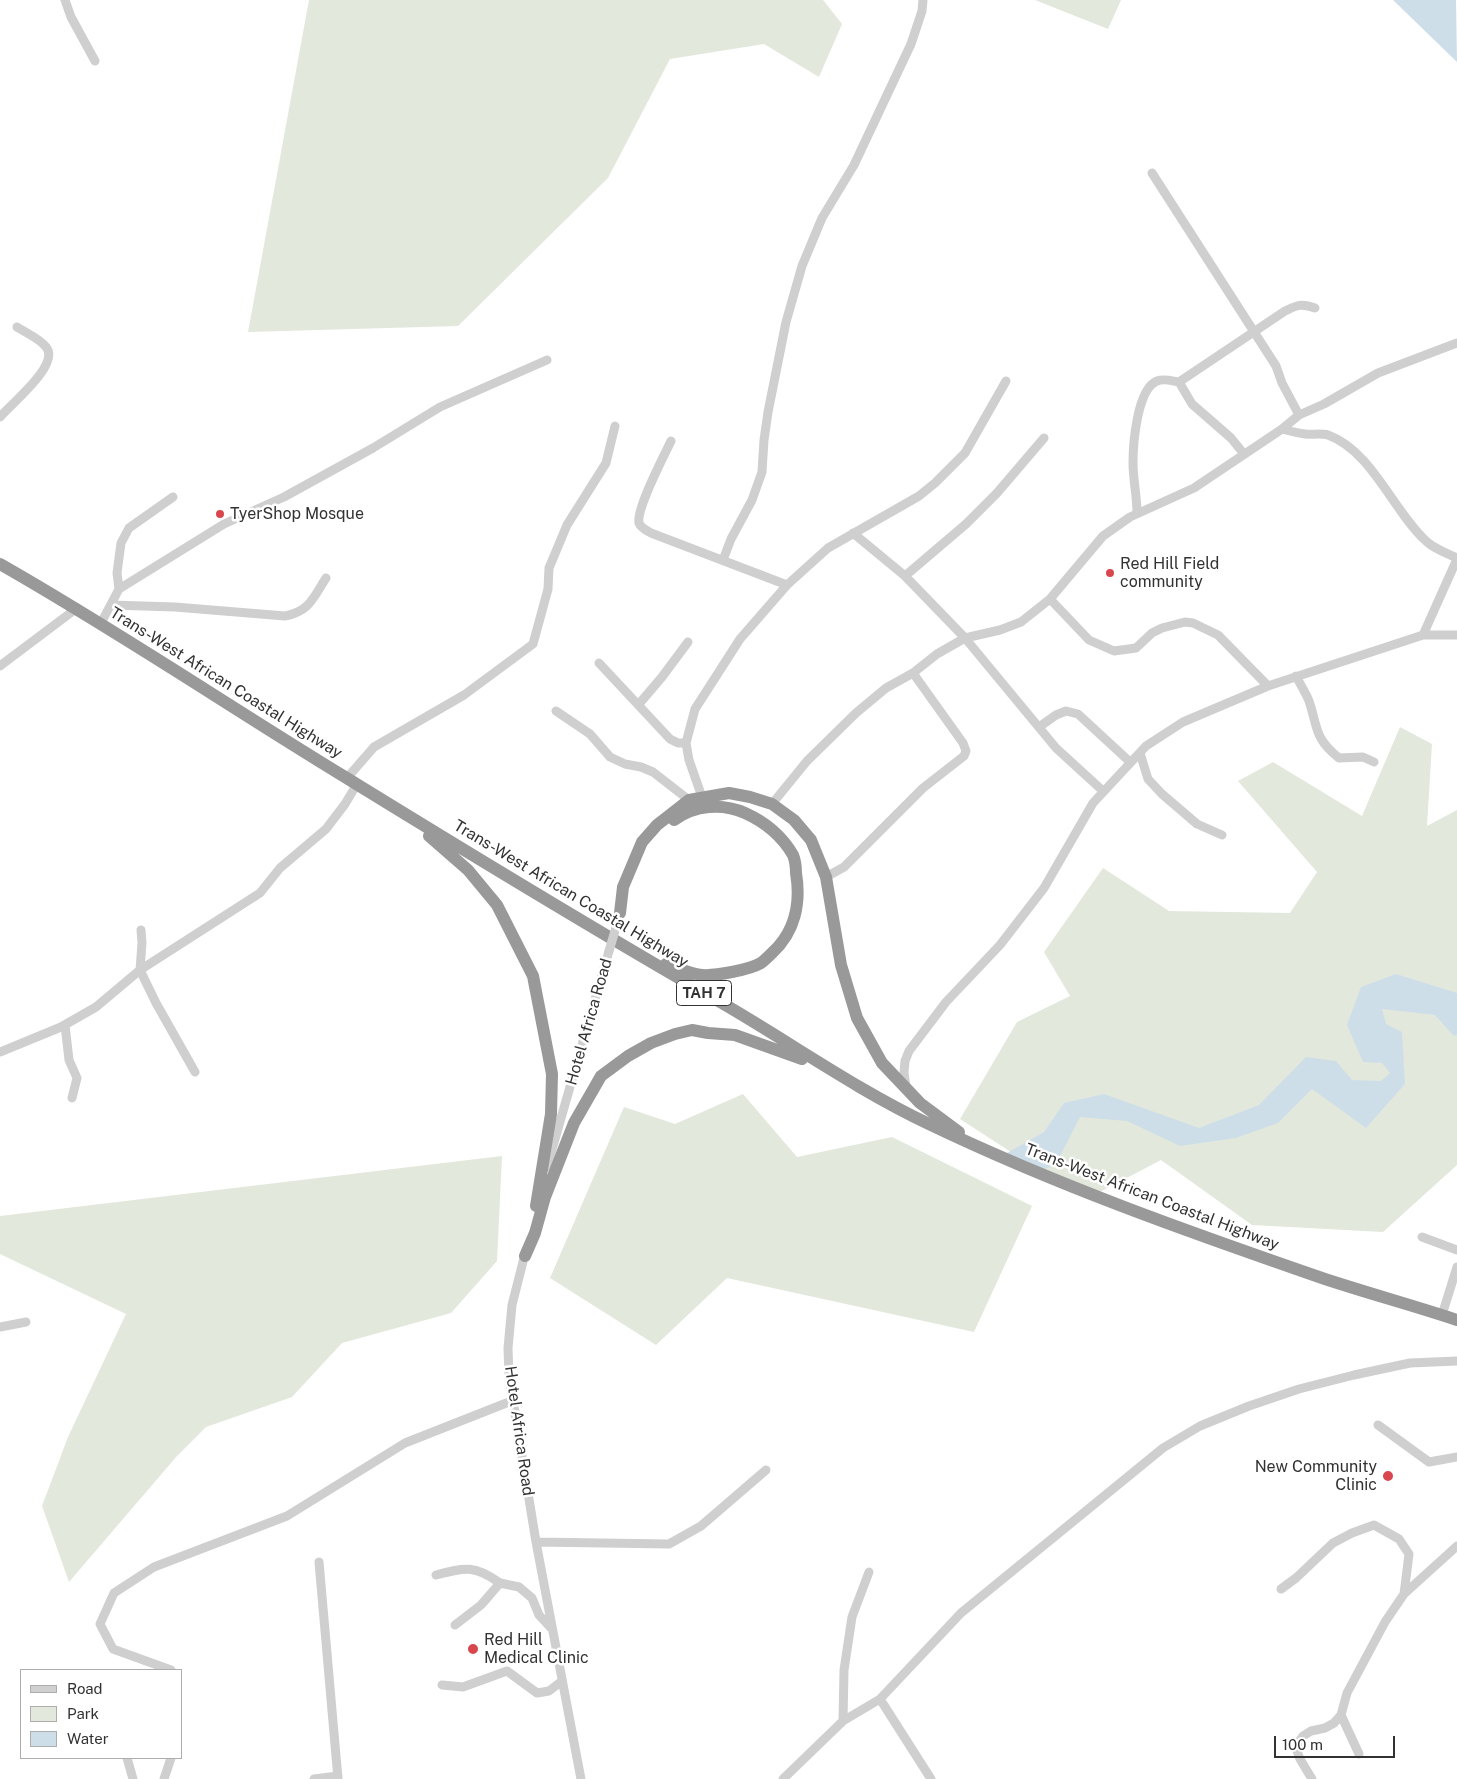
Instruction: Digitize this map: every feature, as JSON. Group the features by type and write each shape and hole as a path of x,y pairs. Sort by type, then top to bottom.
{"highway":[{"name":"Trans-West African Coastal Highway","path":"0,564 77,608 352,781 632,952 762,1027 829,1070 926,1123 1058,1181 1135,1211 1326,1279 1457,1320"},
{"path":"369,791 432,838 468,870 497,905 533,976 552,1074 551,1114 536,1206"},
{"path":"619,919 623,887 642,842 656,825 696,799 729,793 772,804 794,820 811,840 826,877 842,965 857,1018 882,1063 920,1103 979,1147"},
{"path":"619,919 626,887 650,843 664,827 683,814 704,807 734,808 760,820 780,837 794,857 798,880 798,905 790,932 761,963 741,970 703,975 685,971 632,952"},
{"path":"525,1256 545,1197 574,1123 600,1076 628,1056 651,1043 692,1030 735,1035 829,1070"}],"street":[{"path":"65,0 71,17 95,61"},
{"path":"723,560 731,539 752,500 762,472 768,412 786,322 802,266 822,218 854,165 910,44 922,11 923,0"},
{"path":"1152,173 1276,366 1282,383 1299,415"},
{"path":"1137,513 1133,463 1135,424 1148,388 1155,381 1164,379 1179,382 1297,305 1305,304 1315,308"},
{"path":"0,417 39,376 50,356 47,348 38,340 17,327"},
{"path":"772,804 807,760 856,712 886,688 913,673 937,654 964,638 1000,630 1021,622 1050,599 1103,536 1137,513 1194,488 1282,429 1299,415 1324,404 1378,373 1457,343"},
{"path":"119,589 224,524 284,497 373,448 440,407 547,360"},
{"path":"696,799 686,743 694,709 740,639 787,585 828,548 919,496 935,483 965,453 1006,381"},
{"path":"1179,382 1192,404 1231,438 1244,454"},
{"path":"0,1052 65,1025 96,1007 140,970 260,894 280,868 326,828 345,804 352,781 374,747 464,695 533,644 548,590 549,568 567,525 606,463 615,426"},
{"path":"1282,429 1304,434 1326,434 1341,442 1364,461 1387,490 1408,522 1428,543 1457,558 1454,572 1423,635"},
{"path":"905,576 966,524 997,493 1044,438"},
{"path":"670,441 644,499 639,520 640,525 651,533 787,585"},
{"path":"101,623 119,589 118,573 121,543 129,528 173,497"},
{"path":"853,533 905,576 964,638 1056,748 1103,791"},
{"path":"111,605 174,607 285,616 295,614 308,606 326,578"},
{"path":"1050,599 1088,640 1114,651 1136,648 1152,633 1162,628 1185,622 1193,623 1218,634 1268,686"},
{"path":"0,666 77,608"},
{"path":"907,1090 904,1072 905,1061 909,1051 946,1002 1000,945 1044,888 1093,803 1146,746 1182,722 1296,676 1423,635 1457,636"},
{"path":"639,704 688,642"},
{"path":"599,663 639,704 670,740 686,743"},
{"path":"826,877 844,867 922,788 964,756 966,751 963,743 913,673"},
{"path":"1296,676 1308,700 1316,729 1329,750 1339,758 1363,757 1374,762"},
{"path":"1039,727 1066,710 1078,714 1130,762"},
{"path":"556,711 590,734 610,757 625,764 642,767 654,772 696,799"},
{"path":"1140,753 1148,779 1162,794 1197,824 1222,835"},
{"name":"Hotel Africa Road","path":"581,1779 536,1542 509,1376 508,1348 512,1305 536,1206 619,919"},
{"path":"140,930 142,943 140,970 156,1003 195,1072"},
{"path":"65,1025 69,1060 77,1078 72,1098"},
{"path":"1422,1238 1457,1250"},
{"path":"1442,1315 1457,1267"},
{"path":"0,1327 26,1322"},
{"path":"783,1779 843,1721 880,1699 961,1613 1170,1444 1200,1426 1249,1406 1299,1389 1410,1363 1457,1361"},
{"path":"169,1669 113,1649 100,1624 114,1593 154,1567 288,1516 405,1443 514,1400"},
{"path":"1378,1425 1429,1462 1457,1457"},
{"path":"536,1542 669,1544 701,1526 766,1470"},
{"path":"1281,1590 1334,1543 1352,1532 1374,1525 1399,1539 1408,1554 1404,1594"},
{"path":"1312,1779 1300,1759 1297,1751 1298,1743 1303,1736 1311,1731 1325,1728 1334,1723 1341,1715 1347,1693 1385,1622 1404,1594 1457,1546"},
{"path":"314,1779 338,1777 319,1562"},
{"path":"436,1576 462,1568 486,1573 500,1583 519,1587 532,1598 539,1616 552,1628"},
{"path":"843,1721 844,1670 852,1617 869,1572"},
{"path":"455,1626 481,1605 500,1583"},
{"path":"442,1685 463,1687 507,1670 537,1693 549,1691 562,1681"},
{"path":"880,1699 931,1779"},
{"path":"1341,1715 1359,1754"},
{"path":"127,1759 133,1779"},
{"path":"164,1779 171,1759"}],"green space":[{"path":"309,0 823,0 842,24 819,77 764,44 670,59 608,178 458,326 248,332"},
{"path":"1035,0 1121,0 1108,29"},
{"path":"1400,727 1432,744 1427,826 1457,810 1457,1165 1383,1232 1252,1225 1161,1160 1096,1194 1048,1176 960,1119 1017,1022 1070,996 1044,952 1103,868 1169,911 1290,913 1317,872 1238,781 1273,762 1362,816"},
{"path":"743,1094 797,1157 892,1137 1032,1206 974,1332 727,1278 656,1345 550,1278 624,1107 675,1124"},
{"path":"502,1156 497,1261 451,1313 342,1343 292,1397 206,1427 177,1456 69,1582 42,1506 68,1437 126,1314 0,1254 0,1216"}],"water":[{"path":"1393,0 1456,0 1457,62"},
{"path":"1396,974 1457,993 1457,1035 1454,1036 1435,1015 1382,1009 1386,1024 1402,1032 1405,1084 1366,1128 1312,1089 1278,1123 1236,1138 1180,1146 1127,1121 1080,1117 1056,1164 1039,1172 1007,1153 1044,1132 1064,1103 1104,1094 1199,1128 1259,1105 1306,1057 1336,1061 1352,1080 1381,1081 1390,1073 1382,1063 1363,1062 1347,1025 1361,987"}],"place":[{"name":"TyerShop Mosque","path":"220,514"},
{"name":"Red Hill Field community","path":"1110,573"},
{"name":"New Community Clinic","path":"1388,1476"},
{"name":"Red Hill Medical Clinic","path":"473,1649"}]}
